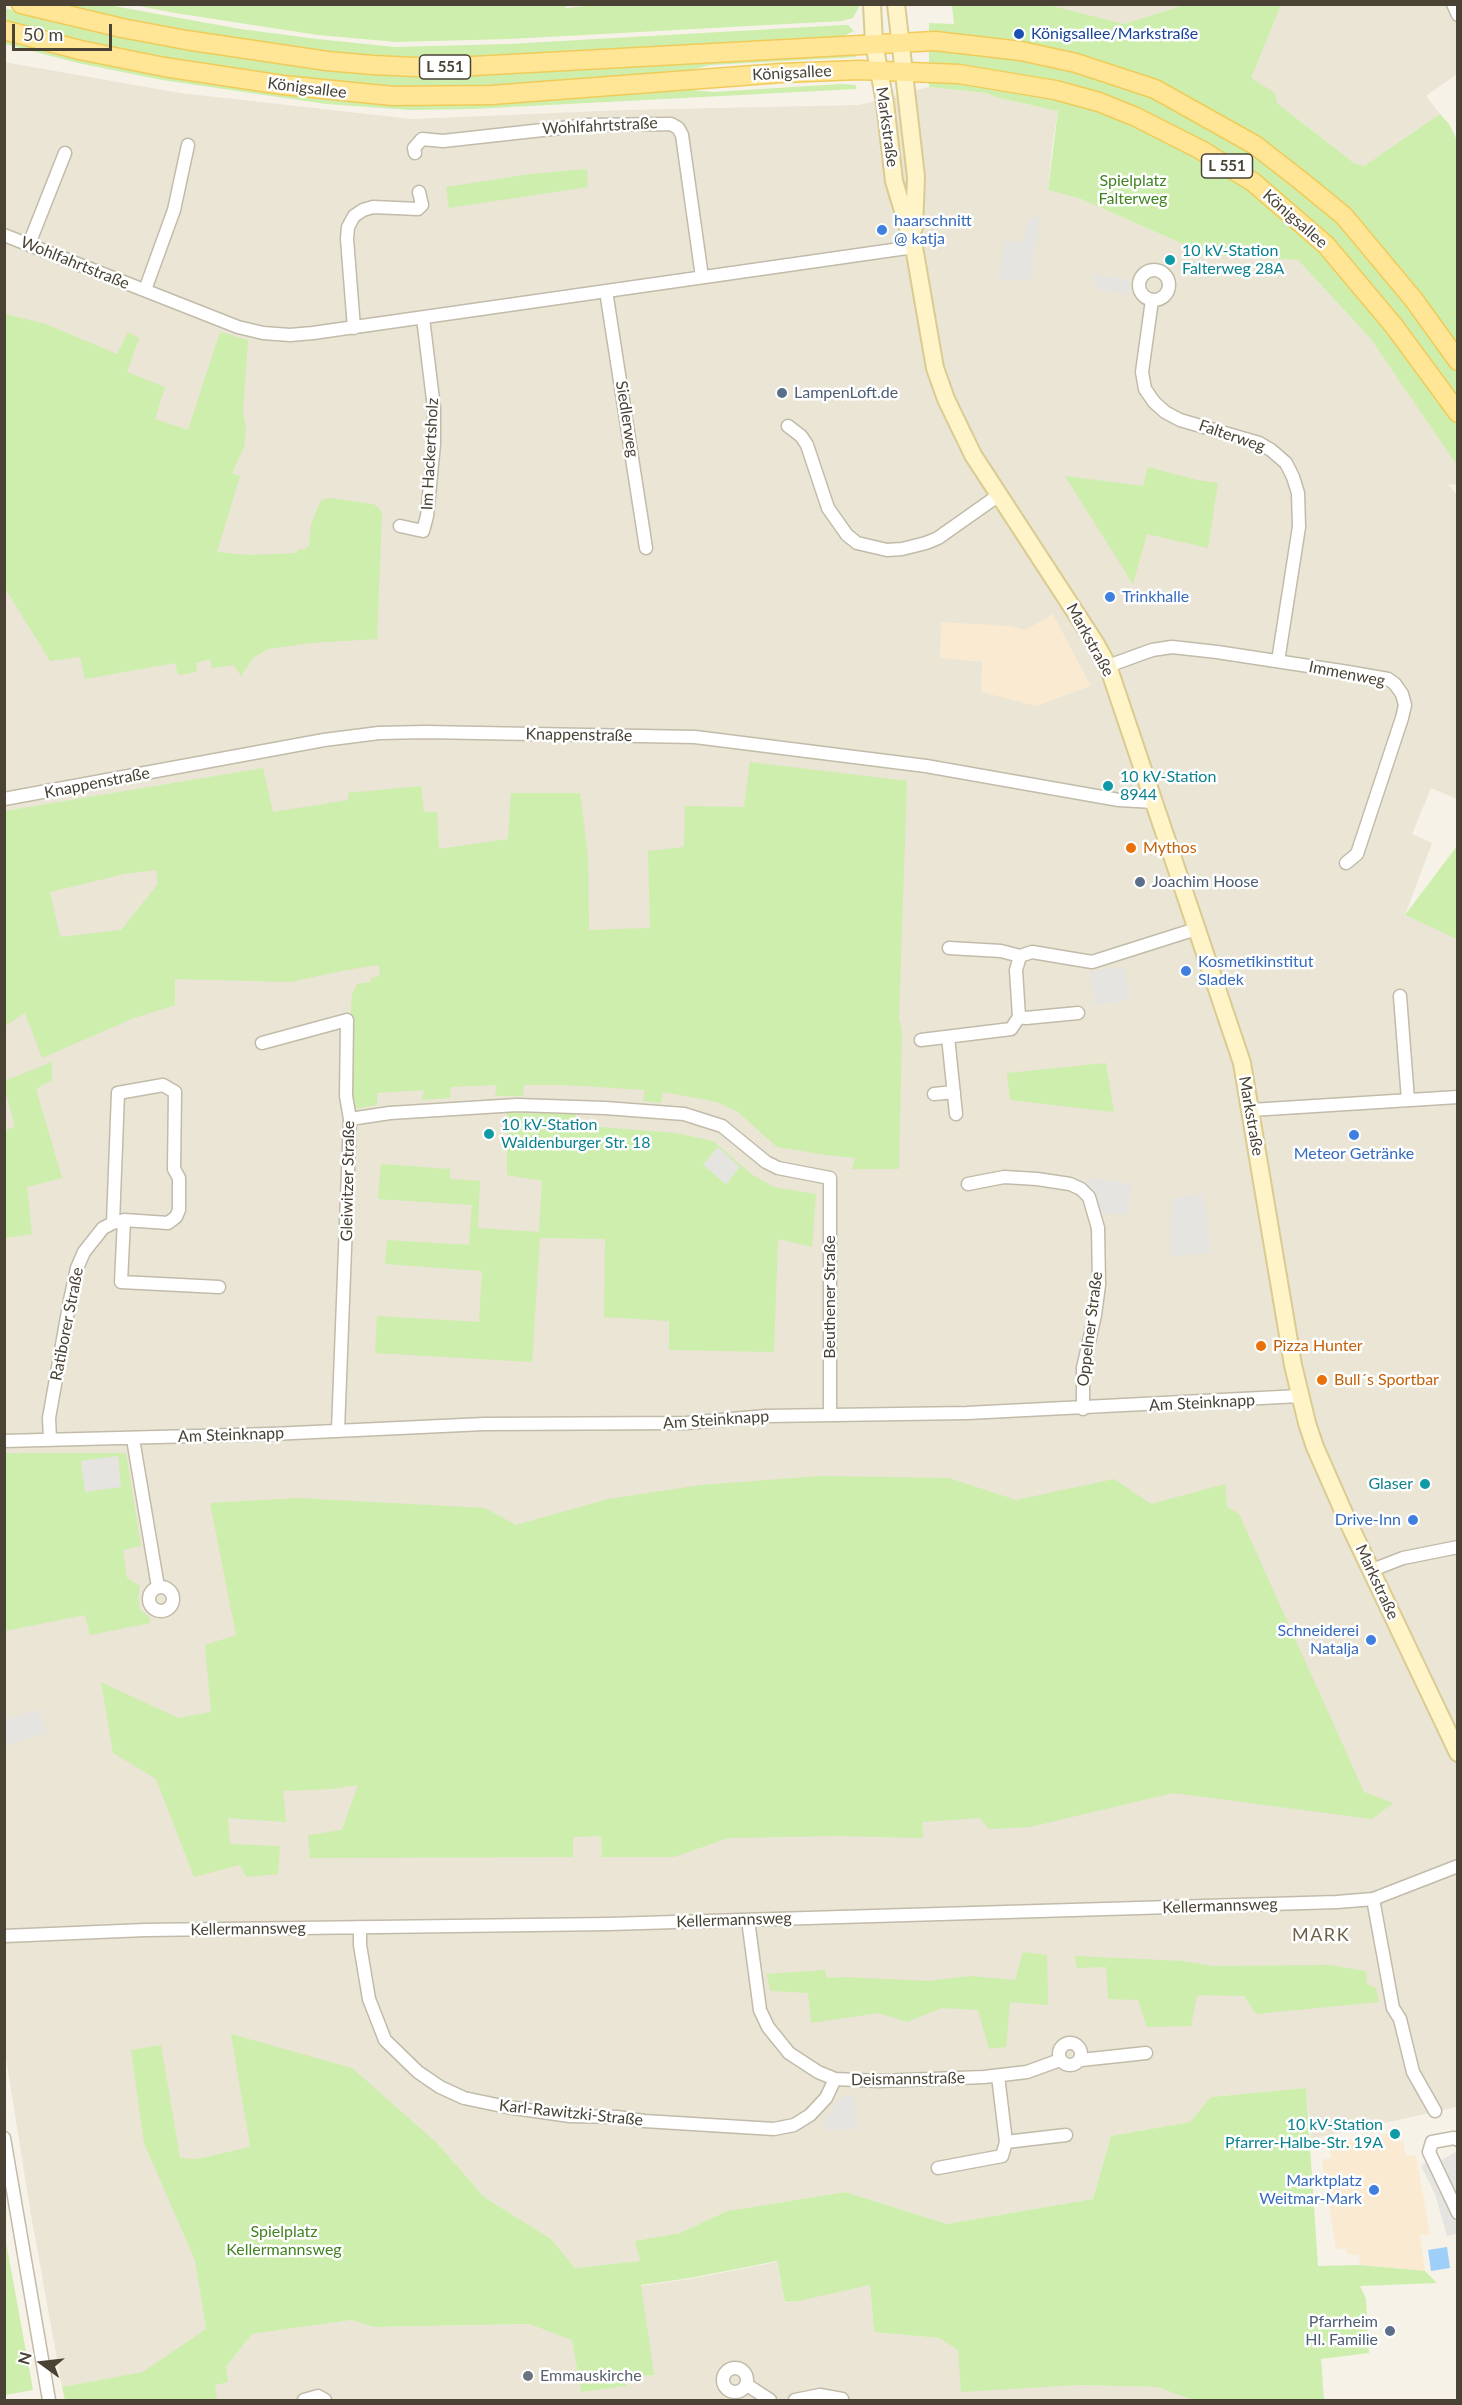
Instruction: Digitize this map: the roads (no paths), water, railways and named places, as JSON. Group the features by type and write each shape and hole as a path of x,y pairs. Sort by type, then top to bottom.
{"main road":[{"name":"Königsallee","path":"21,4 122,28 207,44 327,62 373,65 447,67 935,41 984,46 1076,63 1155,89 1255,145 1344,216 1414,300 1458,362"},
{"name":"Markstraße","path":"872,4 874,43 894,181 914,247 935,368 946,399 973,455 1108,666 1242,1063 1300,1396 1315,1447 1458,1753"},
{"name":"Markstraße","path":"896,4 916,177 914,247"},
{"name":"Königsallee","path":"4,30 80,50 164,67 283,86 393,96 490,95 781,73 879,71 959,74 1055,90 1099,102 1136,117 1201,150 1253,182 1326,245 1394,326 1458,413"}],"street":[{"path":"1453,4 1458,15"},
{"name":"Wohlfahrtstraße","path":"415,153 414,148 422,139 443,141 588,125 671,124 678,128 682,135 702,277"},
{"name":"Wohlfahrtstraße","path":"145,290 174,210 188,145"},
{"path":"29,244 64,153"},
{"path":"354,328 348,227 354,216 373,207 418,209 422,204 419,192"},
{"name":"Wohlfahrtstraße","path":"4,235 220,321 252,331 290,335 354,328 914,247"},
{"name":"Siedlerweg","path":"606,291 646,548"},
{"name":"Falterweg","path":"1152,300 1142,372 1145,389 1154,402 1180,420 1259,443 1286,463 1293,477 1298,493 1299,527 1278,661"},
{"name":"Im Hackertsholz","path":"400,526 423,531 427,516 434,444 434,408 423,318"},
{"path":"788,426 801,436 807,445 828,508 847,535 857,543 887,550 926,543 938,538 999,495"},
{"name":"Immenweg","path":"1108,666 1152,650 1172,648 1218,651 1388,679 1402,694 1405,705 1357,854 1346,863"},
{"name":"Knappenstraße","path":"4,799 324,740 379,733 425,732 695,737 926,766 1119,800 1154,802"},
{"path":"949,948 1001,951 1020,956 1032,952 1092,962 1196,929"},
{"path":"921,1040 1003,1032 1011,1029 1019,1017 1016,970 1020,956"},
{"path":"1400,996 1408,1100"},
{"path":"1019,1017 1078,1013"},
{"name":"Gleiwitzer Straße","path":"262,1043 347,1020 346,1096 350,1119 338,1430"},
{"path":"948,1037 956,1114"},
{"path":"118,1221 168,1222 176,1217 179,1210 179,1178 174,1169 176,1092 163,1085 118,1093 118,1221 121,1282 219,1287"},
{"path":"934,1094 954,1092"},
{"path":"1251,1110 1458,1097"},
{"name":"Beuthener Straße","path":"350,1119 390,1113 517,1106 605,1108 684,1114 722,1126 766,1162 778,1168 830,1179 830,1415"},
{"name":"Oppelner Straße","path":"968,1184 1004,1177 1037,1179 1070,1184 1081,1189 1089,1197 1098,1228 1099,1285 1083,1368 1083,1409"},
{"name":"Ratiborer Straße","path":"50,1439 50,1418 76,1268 93,1239 103,1228 118,1221"},
{"name":"Am Steinknapp","path":"4,1440 132,1439 484,1424 686,1424 766,1416 1083,1409 1300,1396"},
{"path":"132,1439 158,1587"},
{"path":"1372,1570 1403,1558 1458,1548"},
{"name":"Kellermannsweg","path":"4,1936 145,1930 748,1920 1337,1902 1373,1899 1458,1866"},
{"path":"1373,1899 1393,2008 1400,2019 1413,2072 1435,2111"},
{"name":"Deismannstraße","path":"748,1920 760,2010 768,2027 789,2053 818,2072 835,2079 879,2081 998,2076 1027,2072 1060,2060 1071,2066 1081,2060 1146,2054"},
{"name":"Karl-Rawitzki-Straße","path":"360,1927 360,1945 369,1999 385,2040 418,2072 440,2087 464,2098 570,2116 617,2116 644,2121 774,2129 794,2125 810,2115 826,2098 835,2079"},
{"name":"Deismannstraße","path":"1060,2060 1060,2048 1070,2042 1080,2048 1081,2060"},
{"path":"938,2168 1002,2156 1006,2142 998,2076"},
{"path":"1006,2142 1066,2135"},
{"path":"4,2138 49,2400"},
{"path":"1458,2140 1454,2138 1432,2142 1429,2152 1458,2212"},
{"path":"747,2385 770,2400"},
{"path":"795,2400 820,2395 842,2399"},
{"path":"304,2400 318,2396 325,2400"}],"water":[{"path":"1447,2247 1450,2268 1431,2271 1428,2250"}],"place":[{"name":"Königsallee/Markstraße","path":"1019,34"},
{"name":"haarschnitt @ katja","path":"882,230"},
{"name":"10 kV-Station Falterweg 28A","path":"1170,260"},
{"name":"LampenLoft.de","path":"782,393"},
{"name":"Trinkhalle","path":"1110,597"},
{"name":"10 kV-Station 8944","path":"1108,786"},
{"name":"Mythos","path":"1131,848"},
{"name":"Joachim Hoose","path":"1140,882"},
{"name":"Kosmetikinstitut Sladek","path":"1186,971"},
{"name":"10 kV-Station Waldenburger Str. 18","path":"489,1134"},
{"name":"Meteor Getränke","path":"1354,1135"},
{"name":"Pizza Hunter","path":"1261,1346"},
{"name":"Bull´s Sportbar","path":"1322,1380"},
{"name":"Glaser","path":"1425,1484"},
{"name":"Drive-Inn","path":"1413,1520"},
{"name":"Schneiderei Natalja","path":"1371,1640"},
{"name":"10 kV-Station Pfarrer-Halbe-Str. 19A","path":"1395,2134"},
{"name":"Marktplatz Weitmar-Mark","path":"1374,2190"},
{"name":"Pfarrheim Hl. Familie","path":"1390,2331"},
{"name":"Emmauskirche","path":"528,2376"}],"district":[{"name":"MARK","path":"1321,1935"}],"park label":[{"name":"Spielplatz Falterweg","path":"1133,190"},
{"name":"Spielplatz Kellermannsweg","path":"284,2241"}]}
